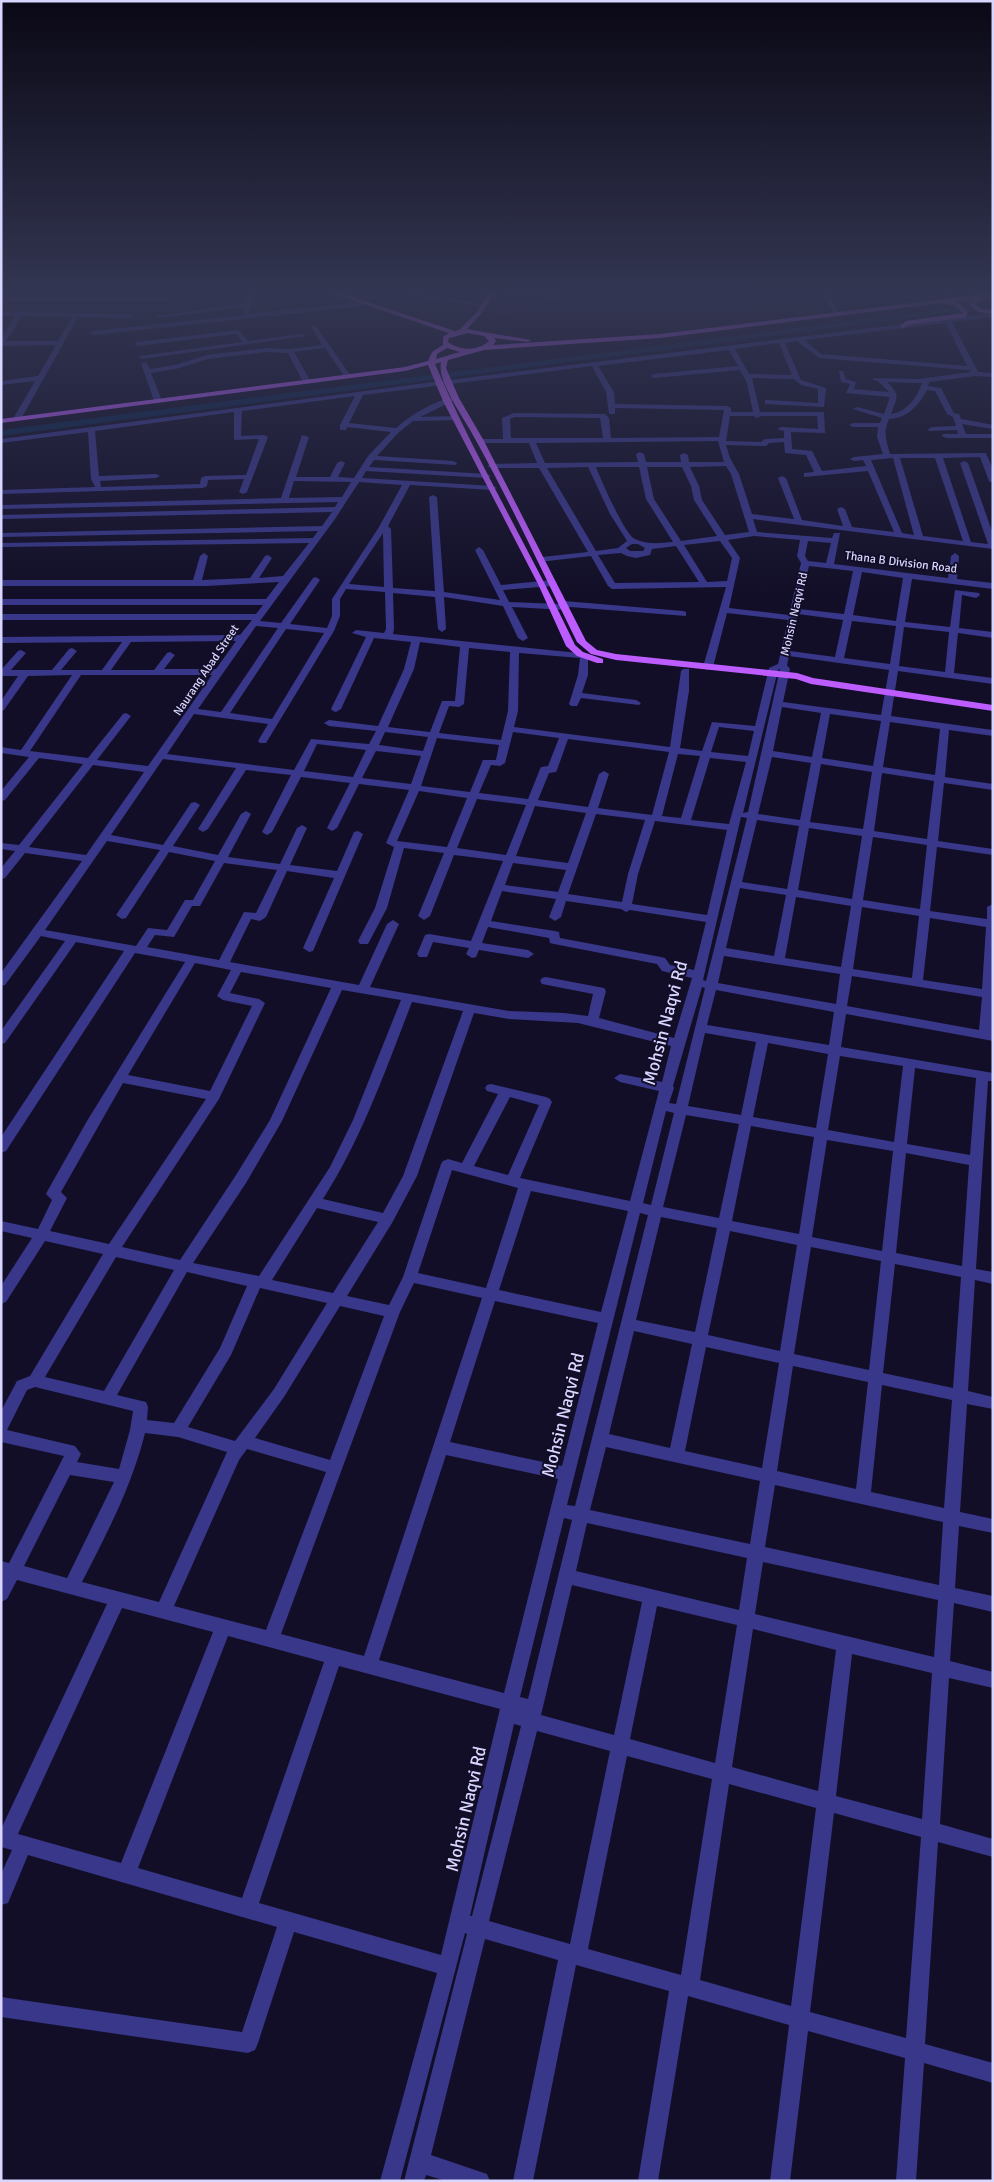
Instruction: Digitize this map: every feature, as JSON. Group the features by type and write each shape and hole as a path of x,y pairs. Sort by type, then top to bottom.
{"main road":[{"path":"1,421 230,392"},
{"path":"448,392 456,418 542,584 571,646 584,656 601,661 686,671 780,672"},
{"path":"451,399 480,441 491,466 542,560 582,642 594,652 708,667 780,672 795,684 811,681 993,708"}],"street":[{"path":"17,419 32,392"},
{"path":"155,392 158,401"},
{"path":"1,441 374,392"},
{"path":"605,418 612,414 610,392"},
{"path":"753,392 757,416"},
{"path":"768,402 821,405 822,392"},
{"path":"861,392 893,394 894,399 882,425 881,436 887,456"},
{"path":"857,409 885,416 906,414 913,408 921,392"},
{"path":"939,392 959,425 993,436"},
{"path":"360,394 343,427 398,430"},
{"name":"Naurang Abad Street","path":"1,982 162,756 267,602 338,509 371,458 411,419 434,405 451,399"},
{"path":"809,405 810,414"},
{"path":"611,406 728,408 722,441 728,464 735,474 754,534"},
{"path":"238,410 237,438 264,436 243,492"},
{"path":"728,414 757,416 821,414 822,431 784,429 788,452 810,453 812,463 819,474"},
{"path":"507,441 506,418 509,416 597,415 605,418"},
{"path":"946,436 969,415"},
{"path":"411,419 456,418"},
{"path":"605,418 607,440"},
{"path":"853,425 882,425"},
{"path":"932,429 959,425 993,427"},
{"path":"91,429 95,479 99,488"},
{"path":"284,501 304,437"},
{"path":"480,441 722,441 766,444 765,441 787,440"},
{"path":"532,441 541,464 612,586 731,584"},
{"path":"640,454 650,499 705,584"},
{"path":"684,455 685,464 698,500 721,538 736,558 731,584 708,667"},
{"path":"938,455 968,544"},
{"path":"854,459 887,456 983,455 993,480"},
{"path":"896,456 919,537"},
{"path":"371,458 453,463"},
{"path":"866,458 899,535"},
{"path":"332,479 341,463"},
{"path":"748,516 993,547 964,463"},
{"path":"491,466 541,464 728,464"},
{"path":"590,464 614,514 632,542"},
{"path":"808,475 870,468"},
{"path":"364,469 487,476"},
{"path":"95,479 124,476 156,476"},
{"path":"1,492 203,486 205,478 249,477"},
{"path":"782,478 799,522"},
{"path":"292,479 358,480 493,488"},
{"path":"263,741 330,631 336,616 336,599 342,586 383,527 408,483"},
{"path":"433,497 442,629"},
{"path":"1,507 344,500"},
{"path":"1,517 338,509"},
{"path":"830,566 836,542 843,528 841,509"},
{"path":"383,527 387,529 389,546 390,629 388,637"},
{"path":"1,535 324,528"},
{"path":"622,550 624,544 632,542 640,542 649,546 754,534 836,542"},
{"name":"Mohsin Naqvi Rd","path":"417,2171 567,1576 701,1028 702,981 712,920 741,819 760,729 780,672 794,615 805,563 801,556 804,538"},
{"path":"1,545 314,540"},
{"path":"542,560 622,550 627,553 640,555 647,553 649,546"},
{"path":"479,550 523,638"},
{"path":"197,582 204,556"},
{"path":"952,581 955,556"},
{"path":"252,581 268,558"},
{"name":"Thana B Division Road","path":"805,563 993,586"},
{"path":"839,660 858,569"},
{"path":"648,2181 722,1773 908,576"},
{"path":"1,584 284,580"},
{"path":"224,715 316,580"},
{"path":"498,588 553,583"},
{"path":"342,586 493,600 506,604 683,614"},
{"path":"949,675 958,592 976,595"},
{"path":"1,602 267,602"},
{"path":"724,610 848,618 993,635"},
{"path":"1,617 255,620 284,626 330,631"},
{"path":"356,633 584,656 583,675 575,700 636,703"},
{"path":"336,709 371,635"},
{"path":"1,640 242,638"},
{"path":"104,673 128,639"},
{"path":"332,828 409,669 416,640"},
{"path":"465,645 459,704 445,703 415,788 391,842 572,867"},
{"path":"424,916 487,762 500,762 513,711 515,650"},
{"path":"54,673 72,651"},
{"path":"3,673 21,652"},
{"path":"156,673 170,655"},
{"path":"780,672 839,660 993,681"},
{"path":"626,908 633,874 676,750 684,703 686,671"},
{"path":"3,673 219,672"},
{"name":"Mohsin Naqvi Rd","path":"390,2181 448,1967 509,1708 606,1319 668,1088 678,1043 702,981 719,951 736,884 741,819 768,753 779,704 780,672"},
{"path":"1,708 25,673"},
{"path":"24,754 78,673"},
{"path":"779,704 993,733"},
{"path":"779,961 826,710"},
{"path":"192,711 275,722"},
{"path":"1,876 126,716"},
{"path":"329,723 505,743"},
{"path":"685,822 715,724 760,729"},
{"path":"917,983 945,726"},
{"path":"509,729 752,760"},
{"path":"473,950 545,769 552,770 565,735"},
{"path":"267,832 314,741 427,754"},
{"path":"1,750 152,770"},
{"path":"768,753 993,787"},
{"path":"1,798 36,755"},
{"path":"162,756 685,822 741,819 805,824 993,852"},
{"path":"203,829 243,766"},
{"path":"555,916 604,774"},
{"path":"122,915 195,805"},
{"path":"1,1148 135,949 152,931 170,934 189,902 196,904 246,814"},
{"path":"223,964 248,915 260,917 302,828"},
{"path":"309,948 358,834"},
{"path":"105,837 222,859 340,875"},
{"path":"364,941 381,908 400,844"},
{"path":"1,846 89,859"},
{"path":"736,884 992,924"},
{"path":"498,887 712,920"},
{"path":"484,923 555,935 554,940 662,961 666,968 702,981 989,1036 993,907"},
{"path":"363,989 393,924"},
{"path":"38,932 510,1015 536,1018 564,1017 678,1043"},
{"path":"1,1040 72,938"},
{"path":"423,954 429,938 473,950 528,954"},
{"path":"719,951 990,995"},
{"path":"1,1298 42,1234 60,1198 53,1194 92,1124 192,959"},
{"path":"35,1381 113,1249 214,1096 259,1003 223,996 238,967"},
{"path":"546,982 600,991 592,1022"},
{"path":"107,1399 184,1265 241,1179 276,1121 339,984"},
{"path":"178,1430 226,1351 259,1282 335,1169 359,1120 409,996"},
{"path":"164,1611 233,1456 280,1394 387,1219 410,1176 470,1007"},
{"path":"701,1028 988,1077 976,1161 906,2181"},
{"path":"676,1456 763,1039"},
{"path":"863,1497 909,1063"},
{"path":"121,1078 214,1096"},
{"path":"620,1078 668,1088"},
{"path":"369,1666 490,1294 519,1183 546,1102 490,1088"},
{"path":"464,1170 506,1092"},
{"path":"662,1106 976,1161"},
{"path":"271,1640 393,1312 410,1277 448,1164 464,1170 519,1183 635,1208 993,1278"},
{"path":"314,1202 387,1219"},
{"path":"1,1226 113,1249 393,1312"},
{"path":"410,1277 606,1319"},
{"path":"629,1324 993,1403"},
{"path":"1,1426 22,1386 35,1381 141,1407 140,1426 117,1496 71,1587"},
{"path":"140,1426 178,1430 335,1468"},
{"path":"1,1435 70,1451 74,1454 68,1468 7,1570 1,1594"},
{"path":"600,1439 993,1526"},
{"path":"441,1447 568,1474"},
{"path":"68,1468 123,1476"},
{"path":"559,1510 993,1604"},
{"path":"7,1570 369,1666 532,1715 620,1745 993,1848"},
{"path":"567,1576 993,1680"},
{"path":"523,2181 620,1745 651,1596"},
{"path":"1,1896 10,1841 118,1599"},
{"path":"126,1875 223,1627"},
{"path":"780,2181 845,1645"},
{"path":"247,1910 334,1657"},
{"path":"10,1841 448,1967"},
{"path":"1,2007 248,2043 288,1922"},
{"path":"459,1922 993,2073"},
{"path":"417,2171 480,2181"}],"waterway":[{"path":"1,433 320,392"}]}
